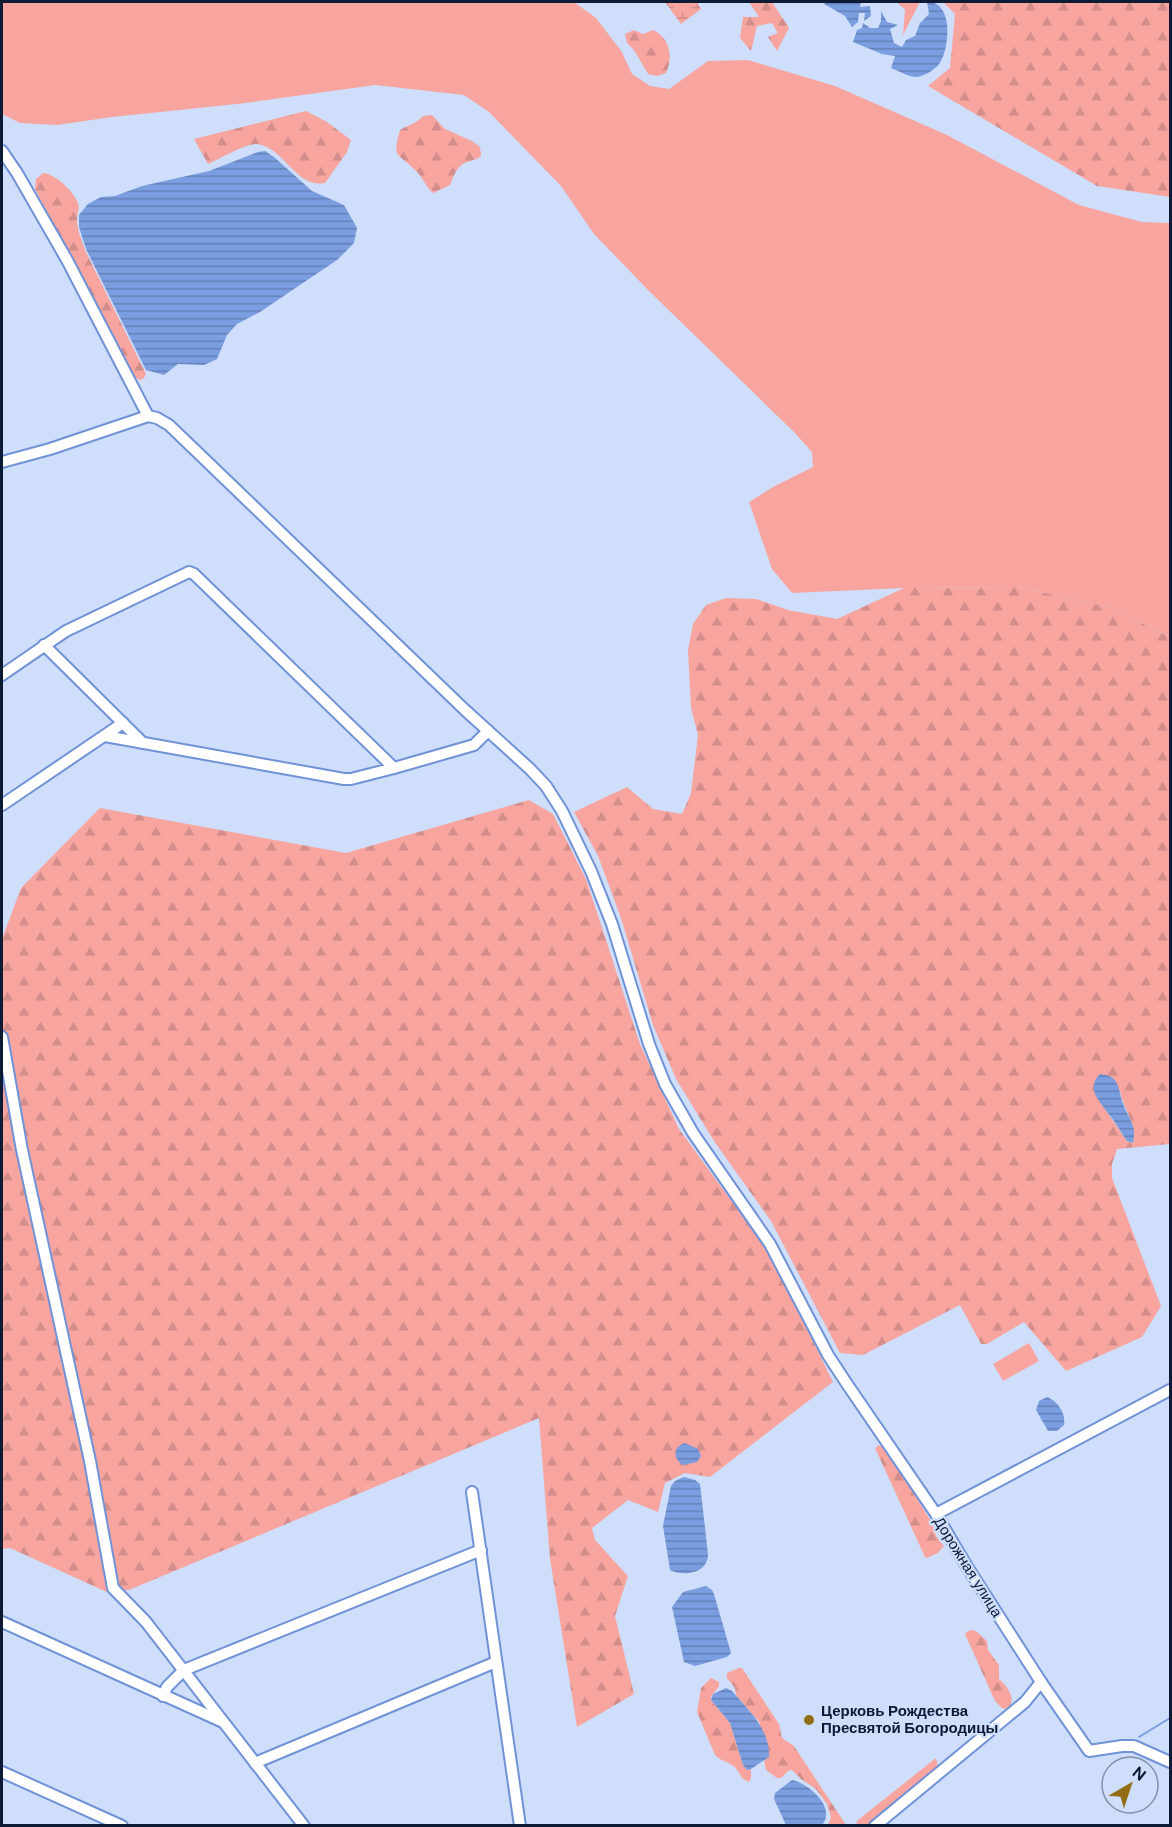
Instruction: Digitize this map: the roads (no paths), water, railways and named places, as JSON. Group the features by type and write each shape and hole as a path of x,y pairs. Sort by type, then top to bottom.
{"street":[{"path":"2,151 67,260 148,416 50,449 2,462"},
{"name":"Дорожная улица","path":"148,416 169,425 546,786 562,811 591,871 612,924 649,1044 665,1084 693,1133 770,1244 828,1355 936,1514 1041,1682 1089,1752 1134,1746 1170,1762"},
{"path":"2,675 66,631 189,572 194,574 394,768"},
{"path":"44,645 143,743"},
{"path":"2,805 123,723"},
{"path":"105,736 351,779 474,745 488,731"},
{"path":"2,1037 22,1150 90,1461 113,1588 146,1622 304,1826"},
{"path":"936,1514 1170,1390"},
{"path":"472,1492 520,1826"},
{"path":"163,1696 167,1687 184,1670 481,1550"},
{"path":"2,1622 225,1723"},
{"path":"255,1763 496,1662"},
{"path":"875,1826 1025,1702 1041,1682"},
{"path":"2,1772 122,1826"}],"water":[{"path":"826,2 861,2 860,7 870,6 871,16 864,21 865,13 859,13 858,22 852,27 845,16 824,4"},
{"path":"927,2 941,9 947,25 944,54 937,66 928,73 918,77 904,74 891,68 895,56 882,54 853,42 857,30 862,28 863,23 870,28 878,28 881,11 887,22 898,25 890,29 894,43 902,47 906,40 915,36 920,23 929,14"},
{"path":"265,151 312,191 344,205 357,228 354,243 337,260 260,312 237,324 227,335 217,359 204,365 178,364 164,375 146,370 86,249 79,227 79,215 88,204 101,197 115,196 142,186 209,171"},
{"path":"1100,1074 1112,1078 1118,1085 1131,1120 1133,1143 1127,1141 1095,1093 1094,1084"},
{"path":"1047,1397 1058,1405 1064,1417 1064,1425 1057,1431 1048,1431 1036,1410 1039,1401"},
{"path":"685,1443 698,1449 701,1456 697,1462 683,1465 677,1460 676,1450"},
{"path":"684,1477 700,1484 708,1554 704,1566 689,1573 670,1570 663,1526 671,1486 675,1481"},
{"path":"706,1586 714,1594 731,1653 727,1657 695,1666 684,1662 672,1607 683,1592"},
{"path":"726,1688 732,1691 751,1713 766,1738 769,1757 751,1769 747,1770 743,1765 730,1723 711,1700 713,1694"},
{"path":"792,1780 806,1786 819,1797 826,1811 826,1818 822,1825 786,1825 774,1799 775,1793"}],"waterway":[{"path":"1139,1737 1170,1718"}],"place":[{"name":"Церковь Рождества Пресвятой Богородицы","path":"809,1720"}]}
